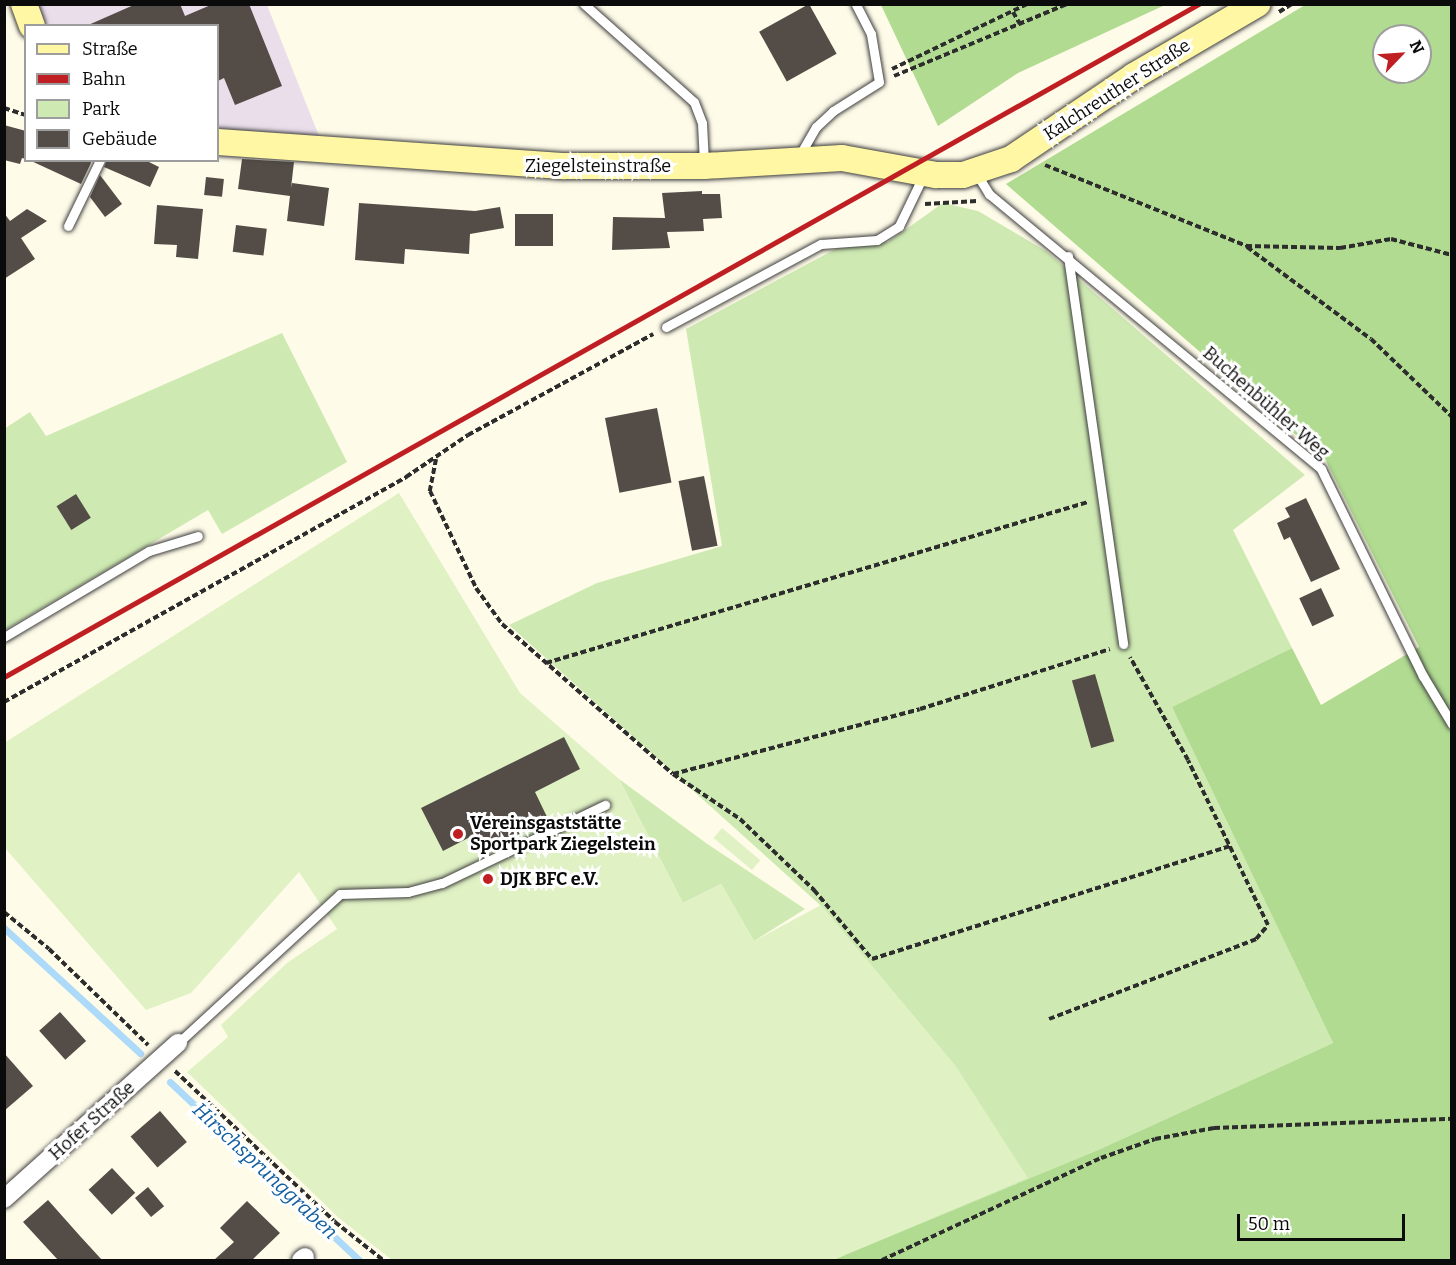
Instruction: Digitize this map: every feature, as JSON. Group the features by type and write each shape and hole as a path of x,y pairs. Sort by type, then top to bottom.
{"street":[{"path":"24,4 31,24"},
{"name":"Kalchreuther Straße","path":"983,183 1125,81 1257,4"},
{"name":"Ziegelsteinstraße","path":"219,142 507,165 704,166 798,159 859,160 983,183"},
{"name":"Hofer Straße","path":"4,1199 178,1043"}],"lane":[{"path":"584,4 694,102 702,123 704,166"},
{"path":"798,159 816,127 833,111 878,79 871,34 856,4"},
{"path":"68,226 99,162"},
{"path":"666,327 821,244 877,240 899,226 924,173"},
{"name":"Buchenbühler Weg","path":"983,183 1321,469 1423,676 1452,724"},
{"path":"1068,256 1123,644"},
{"path":"4,637 149,551 198,536"},
{"path":"178,1043 340,894 408,892 442,883 605,805"}],"path":[{"path":"878,79 1027,4"},
{"path":"878,79 1067,4"},
{"path":"1013,12 1020,24"},
{"path":"4,108 24,114"},
{"path":"1036,161 1246,246 1371,339 1452,417"},
{"path":"907,207 949,201 973,203 983,183"},
{"path":"1246,246 1340,248 1391,239 1452,255"},
{"path":"4,702 436,459 468,435 666,327"},
{"path":"436,459 430,491 476,588 502,624 590,704 673,774 740,819 814,890 872,959 1231,846"},
{"path":"546,663 1102,498"},
{"path":"673,774 920,709 1123,644 1231,846 1268,925 1256,939 1049,1019"},
{"path":"4,912 49,949 335,1222 383,1260"},
{"path":"882,1260 1101,1158 1155,1140 1214,1128 1452,1119"}],"shaded area":[{"path":"34,5 267,5 321,141 219,130 219,24 45,24"}],"green space":[{"path":"881,5 1165,5 1018,73 938,126"},
{"path":"1305,5 1451,5 1451,1260 833,1260 1098,1150 1333,1043 1172,707 1292,648 1321,705 1419,647 1326,461 1006,184"},
{"path":"943,203 978,211 1046,251 1305,475 1233,530 1292,648 1172,707 1333,1043 1098,1150 841,1257 820,905 509,625 597,583 722,546 686,329 843,245 888,242"},
{"path":"282,333 347,462 222,534 208,510 5,630 4,429 30,412 46,436"},
{"name":"DJK BFC e.V.","path":"399,493 520,693 619,779 683,903 721,884 754,941 821,905 955,1065 1028,1178 833,1260 392,1260 339,1218 187,1072 228,1037 221,1025 287,963 337,929 299,872 191,993 146,1010 5,848 4,743"},
{"path":"619,779 706,843 805,909 754,941 721,884 683,903"},
{"path":"722,828 760,860 752,870 714,838"}],"building":[{"path":"136,4 180,4 185,16 213,4 249,4 282,86 235,105 224,78 219,80 219,24 91,24"},
{"path":"809,4 837,54 787,81 759,32"},
{"path":"4,125 24,130 24,158 22,158 20,164 4,160"},
{"path":"242,159 294,162 291,188 292,183 329,188 324,226 287,221 290,196 238,189"},
{"path":"33,162 91,162 81,184"},
{"path":"106,162 149,162 159,167 150,187 104,167"},
{"path":"100,175 122,204 105,217 90,197"},
{"path":"206,177 224,179 222,197 204,195"},
{"path":"702,191 702,194 720,194 722,218 703,219 704,231 667,232 670,248 612,250 613,217 665,218 666,226 662,193"},
{"path":"359,203 475,211 500,207 504,228 470,234 469,254 405,249 404,264 355,260"},
{"path":"157,205 203,209 198,259 176,257 177,245 154,244"},
{"path":"27,209 47,221 21,238 35,259 4,279 4,213 10,221"},
{"path":"515,214 553,214 553,246 515,246"},
{"path":"236,225 267,229 263,256 233,252"},
{"path":"657,408 672,483 619,493 605,418"},
{"path":"704,476 718,546 692,551 678,481"},
{"path":"76,494 91,518 71,530 56,506"},
{"path":"1306,498 1340,569 1311,582 1290,537 1284,540 1277,523 1290,517 1285,508"},
{"path":"1321,588 1334,616 1312,626 1299,598"},
{"path":"1095,674 1114,741 1091,748 1072,681"},
{"path":"564,737 580,769 535,792 549,821 478,852 472,836 443,851 421,808"},
{"path":"60,1012 86,1041 65,1060 39,1031"},
{"path":"4,1053 33,1086 4,1111"},
{"path":"160,1111 187,1142 157,1168 131,1137"},
{"path":"112,1168 135,1193 112,1215 89,1190"},
{"path":"148,1187 164,1206 151,1217 135,1198"},
{"path":"48,1200 102,1260 58,1260 23,1222"},
{"path":"247,1201 280,1233 252,1260 214,1260 234,1242 220,1228"}],"waterway":[{"name":"Hirschsprunggraben","path":"4,928 140,1053"},
{"name":"Hirschsprunggraben","path":"170,1082 359,1260"}],"railway":[{"path":"4,677 1199,4"}],"place":[{"name":"Vereinsgaststätte Sportpark Ziegelstein","path":"458,834"},
{"name":"DJK BFC e.V.","path":"488,879"}]}
